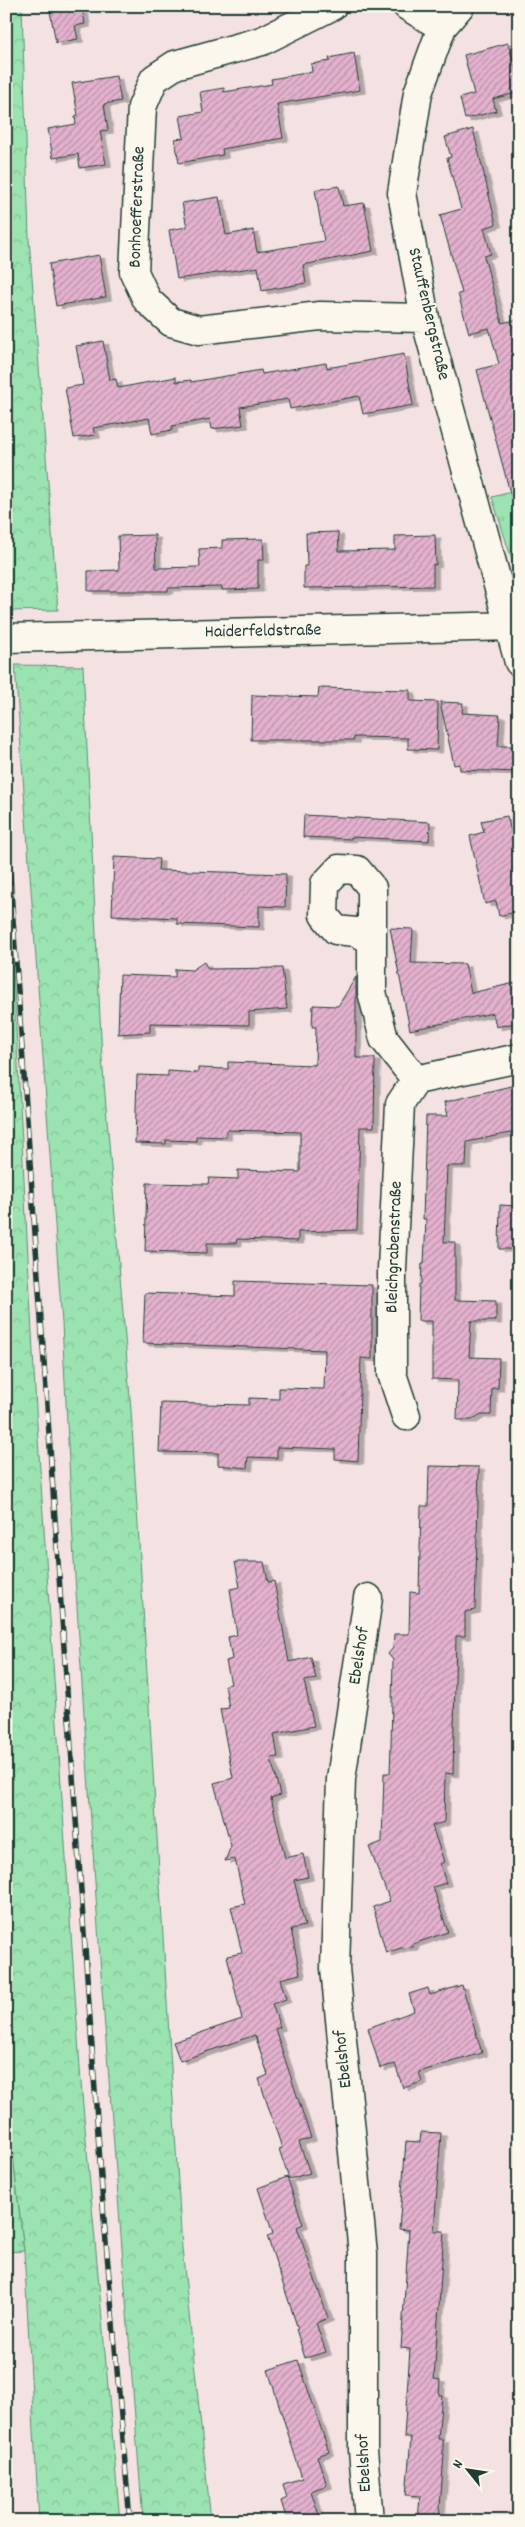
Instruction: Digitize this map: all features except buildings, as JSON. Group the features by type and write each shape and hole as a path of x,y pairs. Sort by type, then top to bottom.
{"street":[{"name":"Bonhoefferstraße","path":"332,6 262,41 175,65 154,79 142,107 134,272 147,300 171,322 199,330 320,316 425,318"},
{"path":"407,6 442,28"},
{"name":"Stauffenbergstraße","path":"460,6 442,28 418,93 402,193 425,318 515,626"},
{"path":"515,626 519,662"},
{"name":"Haiderfeldstraße","path":"6,638 515,626"},
{"path":"370,939 372,992 384,1039 416,1080 519,1058"},
{"name":"Bleichgrabenstraße","path":"406,1416 392,1374 392,1269 400,1104 416,1080"},
{"name":"Ebelshof","path":"368,1598 341,1779 335,1968 363,2254 362,2450 369,2521"}],"green space":[{"path":"6,6 22,6 29,239 58,610 6,611"},
{"path":"519,490 519,582 492,497"},
{"path":"15,665 83,666 102,1058 131,1410 182,2248 211,2521 143,2521 102,1989 74,1561 62,1323"},
{"path":"6,836 36,1409 81,2083 120,2521 39,2521 24,2251 6,2095"},
{"path":"6,2095 24,2251 6,2252"}],"railway":[{"path":"6,819 104,2219 130,2521"}]}
